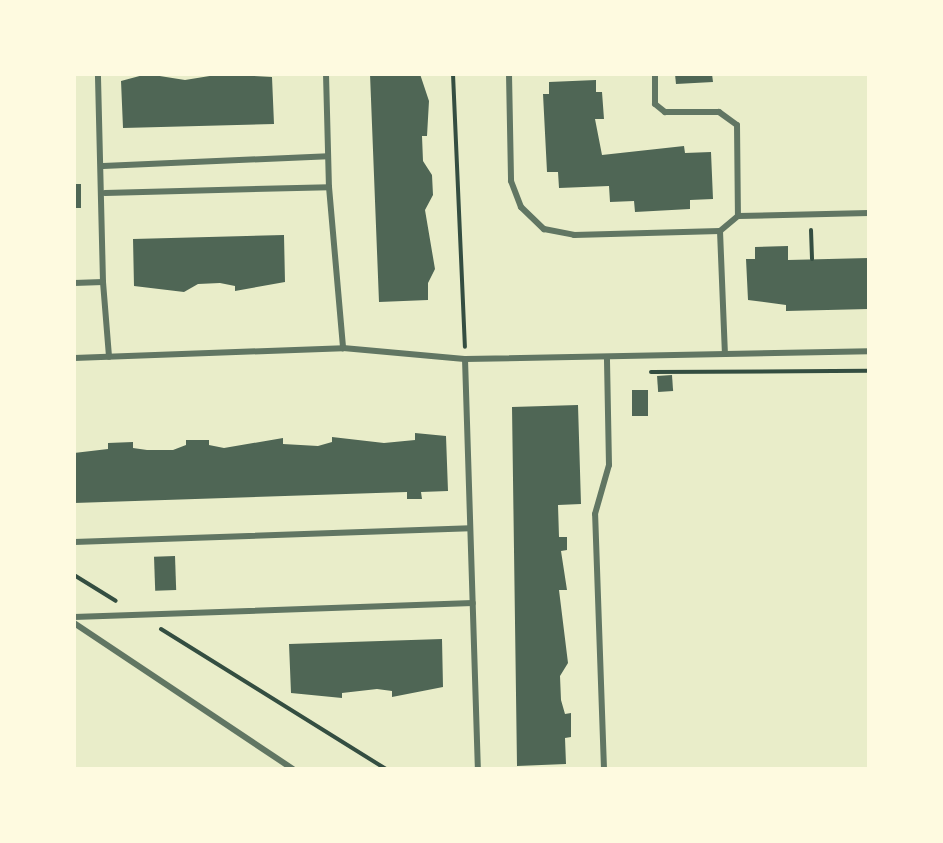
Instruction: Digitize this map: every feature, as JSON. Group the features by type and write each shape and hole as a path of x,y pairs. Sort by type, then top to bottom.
{"lane":[{"path":"98,74 105,193 103,282 109,357"},
{"path":"326,74 329,187 343,348"},
{"path":"509,74 511,181 521,207 544,229 574,235 720,231 738,216 869,213"},
{"path":"655,74 655,104 665,112 719,112 737,125 738,216"},
{"path":"103,166 328,156"},
{"path":"105,193 329,187"},
{"path":"720,231 725,354"},
{"path":"74,283 103,282"},
{"path":"74,358 343,348 465,359 869,351"},
{"path":"604,769 595,514 609,465 607,357"},
{"path":"465,359 478,769"},
{"path":"74,542 470,528"},
{"path":"74,617 473,603"},
{"path":"74,623 293,769"}],"path":[{"path":"453,74 465,359"},
{"path":"811,215 812,259"},
{"path":"638,372 869,371"},
{"path":"74,575 386,769"}],"building":[{"path":"147,74 185,80 222,74 272,77 274,124 123,128 121,81"},
{"path":"370,74 420,74 429,101 427,136 422,136 423,161 432,175 433,195 425,210 435,269 428,283 428,300 379,302"},
{"path":"675,74 712,74 713,82 676,84"},
{"path":"596,80 596,92 602,92 604,119 595,119 602,155 684,146 685,153 711,152 713,199 690,200 690,209 635,212 634,201 610,202 609,186 559,188 558,172 547,172 543,94 549,94 549,82"},
{"path":"74,184 81,184 81,208 74,208"},
{"path":"284,235 285,282 235,291 235,286 220,283 198,284 184,292 134,286 133,239"},
{"path":"788,246 788,260 869,258 869,309 786,311 786,305 748,300 746,259 755,259 755,247"},
{"path":"672,375 673,391 658,392 657,376"},
{"path":"632,390 648,390 648,416 632,416"},
{"path":"578,405 581,504 558,505 559,537 567,537 567,550 561,551 567,590 559,590 568,663 560,676 561,700 565,714 571,713 571,737 565,738 566,764 517,766 512,407"},
{"path":"415,433 446,436 448,491 421,492 422,499 407,499 407,492 74,503 74,453 108,449 108,443 133,442 133,448 173,450 186,445 186,440 209,440 209,445 224,448 283,438 283,444 318,446 332,442 332,437 384,443 415,440"},
{"path":"175,556 176,590 155,591 154,557"},
{"path":"442,639 443,687 392,697 392,691 377,689 342,693 342,698 291,693 289,644"}]}
